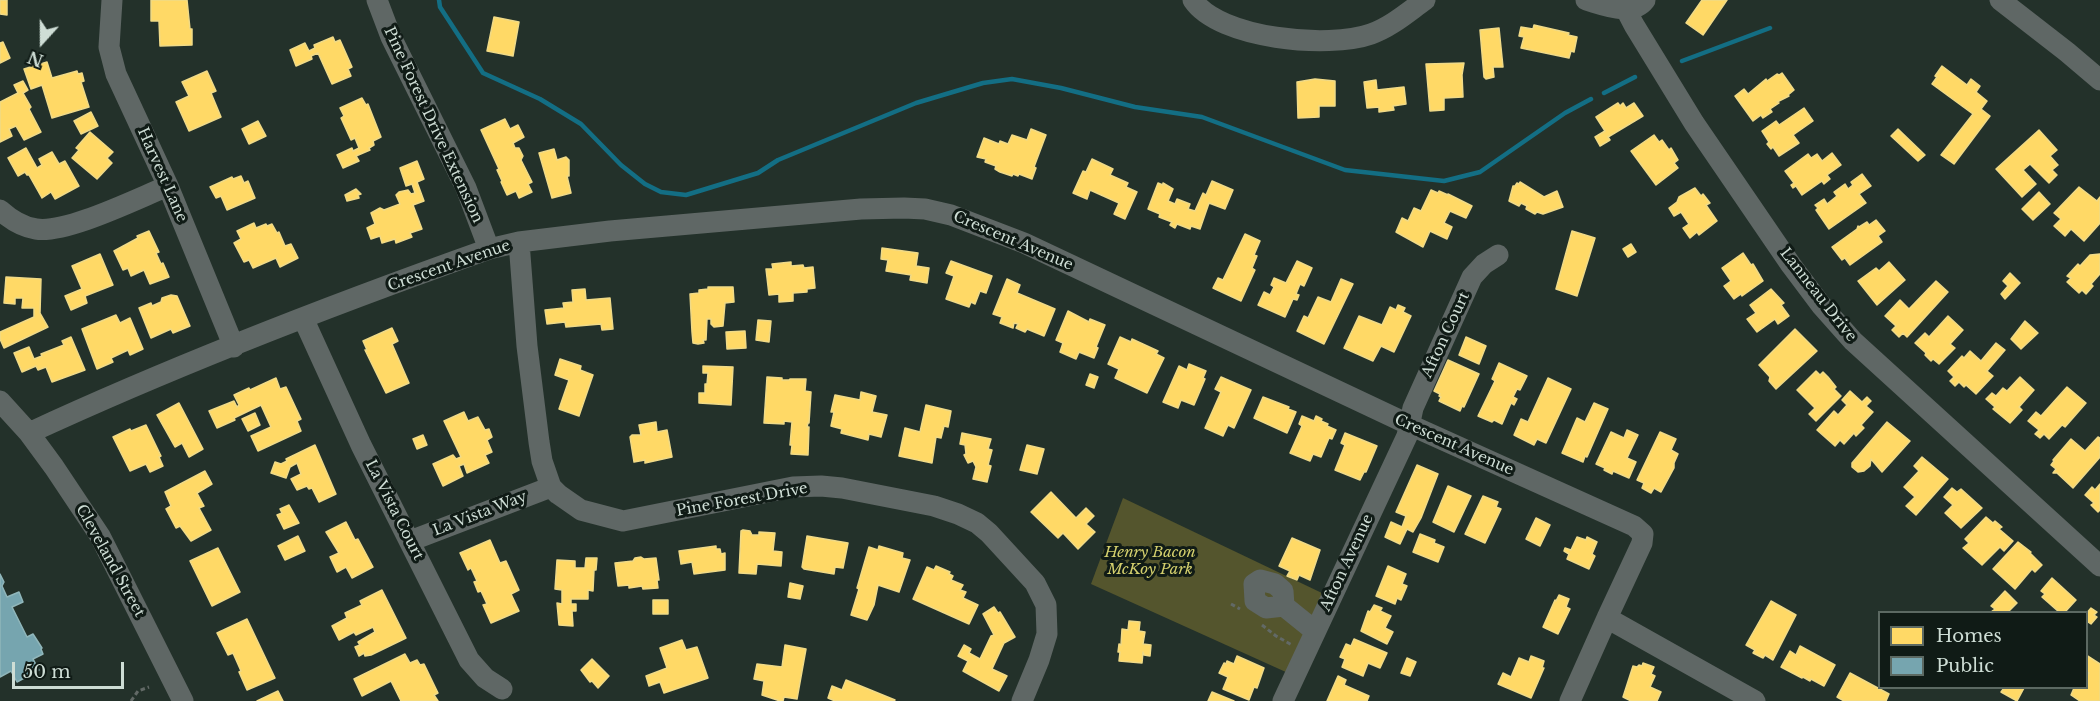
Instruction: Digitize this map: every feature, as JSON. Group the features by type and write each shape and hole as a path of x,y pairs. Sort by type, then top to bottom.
{"street":[{"name":"Harvest Lane","path":"111,0 109,47 114,68 168,186 234,346"},
{"name":"Pine Forest Drive Extension","path":"377,0 391,37 466,188 489,249"},
{"path":"1193,0 1199,9 1210,17 1235,27 1264,35 1307,41 1339,40 1368,35 1386,28 1425,0"},
{"path":"1587,0 1640,6 1645,0"},
{"path":"2000,0 2100,80"},
{"name":"Lanneau Drive","path":"1623,5 1694,123 1821,305 1852,341 2100,566"},
{"path":"0,210 25,226 38,230 52,229 72,225 168,186"},
{"name":"Crescent Avenue","path":"29,433 81,409 303,318 489,249 519,242 610,231 861,209 925,209 984,226 1024,243 1410,425 1634,526 1642,534 1642,543 1607,618"},
{"path":"519,242 527,346 538,442 550,487"},
{"name":"Afton Court","path":"1410,425 1417,399 1472,277 1484,264 1498,255"},
{"name":"La Vista Court","path":"303,318 361,445 469,660 485,678 502,689"},
{"name":"Cleveland Street","path":"0,402 29,433 99,536 183,701"},
{"name":"Afton Avenue","path":"1283,701 1407,436 1410,425"},
{"name":"Pine Forest Drive","path":"550,487 581,510 622,521 793,488 821,486 934,506 958,514 977,523 989,533 1035,583 1046,606 1047,634 1022,701"},
{"name":"La Vista Way","path":"410,541 550,487"},
{"path":"1284,606 1315,631"},
{"path":"1570,701 1607,618 1755,701"}],"path":[{"path":"1276,636 1299,649"},
{"path":"131,701 138,691 149,687"}],"green space":[{"name":"Henry Bacon McKoy Park","path":"1123,498 1324,594 1288,673 1091,584"}],"building: Homes":[{"path":"0,0 7,0 7,15 0,14"},
{"path":"151,0 187,0 192,45 160,46 159,21 151,21"},
{"path":"1702,0 1727,0 1703,35 1686,23"},
{"path":"494,17 519,22 513,56 487,51"},
{"path":"1534,25 1577,37 1574,52 1571,51 1569,58 1521,48 1524,37 1519,36 1521,27 1533,29"},
{"path":"1499,28 1503,67 1493,67 1494,77 1486,79 1480,30"},
{"path":"333,37 335,42 340,40 352,67 348,69 351,76 332,84 318,53 311,56 312,59 296,66 290,50 305,43 309,51 315,48 314,45"},
{"path":"3,42 10,58 0,63 0,43"},
{"path":"47,62 52,78 77,71 78,74 82,73 84,81 81,82 89,107 52,118 42,85 31,89 24,69"},
{"path":"1464,63 1463,97 1444,98 1444,110 1430,111 1426,64"},
{"path":"1942,66 1967,85 1971,79 1980,86 1976,92 1987,101 1981,109 1990,116 1954,164 1941,155 1973,114 1932,84"},
{"path":"207,71 216,91 211,93 221,117 189,131 176,102 189,96 182,82"},
{"path":"1782,73 1794,90 1770,109 1772,112 1763,118 1761,115 1753,121 1735,96 1744,89 1748,94 1766,79 1767,81"},
{"path":"1315,79 1335,81 1335,106 1319,106 1319,117 1298,118 1297,82"},
{"path":"1376,80 1377,90 1404,87 1406,104 1393,106 1394,110 1379,112 1379,107 1367,108 1364,82"},
{"path":"23,81 28,90 23,93 41,132 24,140 16,126 9,129 12,136 0,142 0,102 18,93 14,85"},
{"path":"362,98 366,105 368,104 381,137 373,141 374,145 369,148 370,150 356,156 359,161 343,168 337,155 352,148 353,151 359,148 355,138 351,140 341,118 344,116 340,108"},
{"path":"1618,103 1620,106 1623,103 1626,108 1634,103 1643,116 1608,137 1610,140 1600,146 1595,137 1605,131 1596,117"},
{"path":"1804,108 1813,121 1793,135 1799,143 1779,156 1773,147 1771,149 1767,144 1769,142 1762,131 1776,121 1779,125"},
{"path":"91,112 98,126 81,134 74,121"},
{"path":"505,119 510,129 518,125 524,137 513,143 523,156 521,160 532,182 528,184 532,192 519,198 516,191 507,195 497,170 499,169 481,130"},
{"path":"258,121 266,136 249,144 242,129"},
{"path":"1031,129 1046,135 1032,179 1019,174 1012,176 1000,172 995,169 996,166 985,162 986,159 977,157 984,138 999,144 1000,141 1008,144 1012,135 1027,140"},
{"path":"1898,129 1925,155 1918,161 1891,136"},
{"path":"2039,130 2057,150 2050,156 2058,165 2052,170 2057,175 2049,183 2030,164 2023,170 2036,184 2022,197 1996,169"},
{"path":"90,132 113,152 107,158 112,163 97,179 72,158 79,150 76,148"},
{"path":"1654,135 1659,142 1662,140 1669,150 1671,148 1678,160 1674,163 1678,168 1656,185 1631,151"},
{"path":"26,148 37,168 42,165 39,159 52,152 59,164 65,161 79,186 55,199 51,192 42,198 29,175 25,172 18,176 8,158"},
{"path":"554,149 557,160 566,157 569,160 569,176 567,176 571,193 552,198 539,153"},
{"path":"1832,153 1841,165 1827,175 1830,179 1824,184 1822,181 1802,195 1796,186 1793,188 1791,185 1794,183 1785,171 1808,154 1811,158 1817,154 1822,161"},
{"path":"1092,159 1113,169 1110,175 1128,183 1126,187 1137,192 1125,219 1114,214 1119,203 1090,190 1087,199 1073,193 1083,171 1086,172"},
{"path":"417,161 424,179 417,182 424,201 413,205 422,229 410,233 412,237 396,243 395,239 382,243 380,236 371,239 367,228 375,224 371,213 380,208 384,210 400,204 396,195 399,192 408,190 411,194 415,193 412,184 406,186 400,168"},
{"path":"1862,174 1871,186 1859,194 1866,203 1829,229 1815,205 1824,199 1827,204 1837,196 1834,192 1845,184 1848,189 1853,185 1851,182"},
{"path":"241,176 244,183 248,181 255,198 227,210 221,196 216,198 210,187 232,177 233,179"},
{"path":"1212,181 1233,190 1225,209 1209,203 1200,229 1191,226 1190,229 1177,224 1175,228 1170,225 1172,222 1148,209 1158,183 1163,185 1163,183 1173,189 1168,201 1175,204 1177,199 1190,204 1188,209 1195,211 1203,193 1206,195"},
{"path":"1520,182 1544,197 1557,191 1563,207 1543,214 1537,212 1535,214 1521,203 1519,206 1509,201 1513,186"},
{"path":"2079,187 2097,201 2100,197 2100,223 2084,241 2071,229 2065,236 2054,226 2061,219 2054,213"},
{"path":"1695,188 1710,203 1706,205 1717,221 1699,235 1697,232 1690,238 1683,228 1689,224 1681,212 1674,216 1669,208 1677,202 1679,197"},
{"path":"356,189 361,194 358,195 359,198 347,201 345,195"},
{"path":"1431,190 1448,194 1472,206 1466,218 1450,211 1444,223 1452,227 1447,239 1430,231 1423,247 1396,232 1402,218 1408,221 1414,208 1421,211"},
{"path":"2039,192 2050,204 2033,220 2022,209"},
{"path":"1876,220 1885,231 1878,236 1882,242 1850,265 1845,258 1842,260 1832,247 1858,226 1867,222 1869,225"},
{"path":"254,223 256,228 272,224 277,233 279,232 285,246 291,244 298,258 280,267 276,258 253,268 249,260 244,262 234,243 241,239 237,231"},
{"path":"149,231 159,252 156,253 169,277 150,284 144,270 131,276 128,268 123,270 114,251"},
{"path":"1572,231 1595,238 1577,296 1556,289"},
{"path":"1245,234 1260,241 1254,255 1257,256 1252,268 1255,270 1241,301 1213,288 1218,278 1223,280"},
{"path":"1631,244 1636,252 1628,257 1623,249"},
{"path":"882,248 918,253 916,266 929,268 927,283 910,280 911,275 886,271 888,260 881,259"},
{"path":"1743,253 1763,281 1734,299 1724,286 1731,281 1722,268"},
{"path":"100,254 113,285 85,296 87,303 71,310 65,296 82,289 72,266"},
{"path":"2100,254 2100,274 2086,294 2082,290 2079,293 2067,282 2071,278 2067,276 2090,255"},
{"path":"951,261 992,276 986,293 980,291 975,304 971,302 969,307 946,299 954,276 946,273"},
{"path":"1297,261 1312,268 1304,286 1300,284 1296,294 1299,295 1297,300 1293,299 1285,317 1258,305 1264,292 1270,295 1274,287 1271,285 1274,278 1286,283"},
{"path":"791,262 791,266 813,267 815,288 807,289 807,292 793,293 793,301 779,302 779,294 769,295 766,269 773,269 772,264"},
{"path":"1889,262 1905,280 1877,305 1858,281 1876,268 1879,271"},
{"path":"2010,273 2020,283 2005,299 2001,294 2008,286 2003,281"},
{"path":"6,277 41,279 40,313 48,327 4,348 0,332 34,317 34,308 22,308 23,298 15,298 15,304 4,303"},
{"path":"1007,279 1020,285 1017,293 1055,309 1044,336 1027,329 1025,332 1016,328 1018,324 1014,323 1013,328 1000,323 1002,317 993,314"},
{"path":"1341,279 1353,284 1324,344 1297,331 1304,316 1308,318 1318,297 1331,302"},
{"path":"1936,281 1948,292 1907,337 1903,333 1899,337 1892,330 1896,326 1885,316 1900,300 1909,309"},
{"path":"708,287 733,287 734,302 725,303 723,326 714,327 711,319 707,319 706,340 703,340 704,343 693,343 690,294 699,293 699,290 708,289"},
{"path":"585,289 586,300 610,298 613,329 602,330 601,324 566,327 565,322 547,324 545,310 564,308 563,303 573,302 572,290"},
{"path":"1771,289 1784,303 1781,305 1789,316 1778,324 1775,319 1757,332 1747,319 1756,313 1750,305"},
{"path":"177,296 190,326 173,333 171,329 151,338 139,308 151,303 152,306 161,302 162,298"},
{"path":"1398,305 1405,308 1403,312 1411,316 1394,352 1381,346 1373,361 1344,348 1359,316 1382,325 1390,307 1396,310"},
{"path":"1068,311 1089,322 1090,319 1105,325 1094,358 1079,352 1076,359 1060,352 1063,343 1056,340"},
{"path":"116,315 120,323 130,318 143,349 130,355 128,350 111,358 113,362 97,369 82,329"},
{"path":"1948,316 1963,330 1950,344 1955,348 1939,364 1933,359 1931,361 1915,343 1925,333 1929,337"},
{"path":"758,320 771,321 769,342 756,340"},
{"path":"2025,321 2038,333 2021,349 2011,339"},
{"path":"392,328 398,341 392,344 409,383 386,393 365,350 367,350 363,341"},
{"path":"1795,329 1817,351 1776,389 1769,381 1770,377 1759,365"},
{"path":"745,331 746,348 727,349 726,332"},
{"path":"71,337 85,370 52,382 46,367 38,370 36,366 22,372 14,353 29,347 34,359 64,345 62,341"},
{"path":"1120,337 1131,342 1132,339 1158,351 1156,354 1164,358 1147,393 1115,378 1119,369 1108,364"},
{"path":"1466,337 1486,346 1479,364 1459,355"},
{"path":"1996,343 2005,350 1987,371 1993,376 1976,394 1966,385 1964,387 1959,382 1955,386 1950,381 1954,377 1948,371 1962,356 1964,358 1970,351 1981,361"},
{"path":"560,359 581,366 580,370 593,375 579,416 559,409 569,380 555,375"},
{"path":"1448,360 1479,374 1460,411 1439,401 1440,394 1434,391"},
{"path":"1499,363 1527,376 1520,390 1517,389 1513,397 1517,399 1514,405 1511,403 1502,424 1478,416 1495,381 1492,379"},
{"path":"1189,364 1206,371 1194,405 1181,400 1178,408 1163,402 1179,366 1187,370"},
{"path":"703,366 733,367 731,405 699,403 699,393 705,393 705,384 707,384 708,373 703,373"},
{"path":"1816,371 1820,375 1823,372 1828,377 1836,387 1834,389 1841,396 1816,421 1809,414 1815,408 1797,390"},
{"path":"1090,374 1098,377 1094,388 1086,385"},
{"path":"767,377 782,378 782,380 806,379 805,391 811,392 807,427 809,427 808,455 791,454 792,422 764,423"},
{"path":"1221,377 1251,390 1234,428 1228,425 1223,436 1205,428 1221,392 1215,389"},
{"path":"2020,377 2034,390 2019,407 2022,410 2010,423 1993,409 1995,407 1986,399 1992,393 1996,396 2003,388 2007,391"},
{"path":"276,378 280,389 286,387 301,419 297,421 301,431 258,451 251,436 271,427 261,405 217,428 209,411 234,401 237,407 239,405 234,395"},
{"path":"1548,378 1571,389 1546,443 1537,439 1534,445 1514,435 1521,419 1528,422"},
{"path":"2067,387 2086,403 2065,427 2062,425 2049,439 2044,434 2040,438 2035,434 2039,430 2028,421 2036,412 2041,416"},
{"path":"1850,391 1862,402 1867,397 1871,401 1866,406 1873,412 1861,425 1864,428 1856,436 1854,433 1844,444 1840,440 1835,446 1817,430 1834,411 1838,415 1847,405 1842,400"},
{"path":"861,392 876,396 872,412 887,415 881,437 869,434 868,440 841,433 842,429 831,426 835,395 860,400"},
{"path":"1263,397 1296,412 1287,433 1254,418"},
{"path":"179,403 203,449 189,457 182,443 175,447 157,415"},
{"path":"1594,403 1608,409 1583,462 1562,453 1577,418 1585,422"},
{"path":"926,405 951,411 948,427 944,426 941,438 936,437 932,463 899,456 905,428 920,432"},
{"path":"464,412 468,421 478,417 485,430 489,429 492,437 487,440 492,452 485,455 489,463 467,473 464,464 459,466 463,476 443,486 433,464 453,455 456,459 461,457 444,421"},
{"path":"255,413 260,425 248,431 242,419"},
{"path":"1302,416 1314,421 1316,416 1328,424 1327,426 1336,430 1332,439 1329,438 1321,457 1313,454 1310,461 1290,453 1302,426 1299,424"},
{"path":"656,422 657,432 667,430 672,457 645,463 645,460 634,462 630,437 641,435 639,425"},
{"path":"1887,422 1910,441 1882,472 1871,459 1870,466 1858,472 1852,467 1852,463"},
{"path":"146,425 161,456 159,457 163,466 150,472 146,464 130,471 113,437"},
{"path":"1627,430 1638,435 1627,458 1636,462 1629,478 1613,471 1612,474 1596,464 1611,432 1624,438"},
{"path":"1660,432 1676,439 1671,450 1678,454 1674,468 1661,492 1654,488 1651,493 1642,488 1644,483 1637,480"},
{"path":"962,433 991,439 988,449 992,450 988,465 991,466 987,482 973,479 976,467 973,461 968,463 964,455 966,454 965,445 960,444"},
{"path":"1345,433 1377,446 1360,480 1335,470 1345,445 1341,443"},
{"path":"423,435 427,445 417,449 413,439"},
{"path":"2098,437 2100,438 2100,457 2073,488 2057,473 2053,473 2056,469 2051,465 2053,460 2071,439 2085,451"},
{"path":"315,445 336,494 319,502 312,488 309,489 307,486 297,490 291,479 301,474 297,463 290,467 286,478 271,473 275,462 281,464 287,461 286,459"},
{"path":"1027,445 1044,449 1037,474 1020,470"},
{"path":"1922,457 1948,479 1916,515 1906,506 1915,497 1904,487 1919,471 1914,466"},
{"path":"1417,465 1438,474 1421,518 1413,532 1407,529 1400,544 1385,537 1391,522 1402,527 1406,516 1396,512"},
{"path":"205,471 212,484 197,493 204,506 199,508 211,530 191,541 180,526 176,528 166,509 171,506 165,492"},
{"path":"2100,484 2100,510 2098,512 2091,505 2094,503 2085,495 2092,487 2095,490"},
{"path":"1448,486 1471,496 1454,532 1433,522"},
{"path":"1952,488 1957,492 1961,489 1982,508 1961,528 1945,513 1953,505 1944,497"},
{"path":"1051,492 1076,518 1086,508 1094,516 1086,524 1095,532 1078,549 1063,533 1058,538 1031,512"},
{"path":"1483,496 1498,502 1496,507 1501,509 1485,543 1465,534"},
{"path":"289,505 299,523 284,529 277,515 282,513 280,509"},
{"path":"1986,517 2002,527 1999,529 2013,541 2004,551 2000,547 1982,565 1963,548 1969,543 1965,539"},
{"path":"1536,518 1550,525 1540,546 1526,539"},
{"path":"346,522 373,567 352,578 346,567 337,572 330,557 339,553 326,532"},
{"path":"741,531 750,531 752,535 759,535 759,532 775,533 773,551 782,552 781,566 757,564 756,574 739,573"},
{"path":"1420,534 1435,540 1434,543 1444,547 1438,562 1413,552"},
{"path":"298,536 305,551 285,560 278,546"},
{"path":"807,536 848,543 843,568 835,567 834,574 804,569 802,567"},
{"path":"1577,537 1586,540 1587,537 1597,542 1592,554 1595,556 1589,569 1567,559 1569,554 1564,551 1565,548 1571,550"},
{"path":"1292,538 1320,550 1310,580 1299,575 1297,580 1287,576 1290,571 1279,566"},
{"path":"490,540 500,563 506,561 519,590 511,594 519,611 491,623 483,605 487,604 474,582 477,581 471,568 468,570 460,553"},
{"path":"2018,542 2042,565 2035,572 2032,569 2015,589 1993,569"},
{"path":"716,546 716,549 720,549 721,554 725,553 725,570 694,574 692,562 681,564 679,551"},
{"path":"879,546 903,553 902,558 910,560 899,592 878,585 874,605 867,620 851,615 869,547 878,550"},
{"path":"218,548 240,592 212,606 190,561"},
{"path":"641,557 656,558 658,588 618,586 615,563 633,561"},
{"path":"586,558 597,558 593,591 588,590 588,599 571,599 571,604 576,604 576,611 572,611 573,626 559,625 557,603 562,604 562,590 555,589 557,560 575,561 575,568 585,568"},
{"path":"936,566 950,572 949,574 953,576 951,580 963,585 960,590 966,592 963,598 978,605 969,624 913,599 927,567 934,570"},
{"path":"1388,566 1406,574 1402,584 1407,586 1401,600 1397,598 1395,604 1376,596"},
{"path":"2052,578 2076,600 2066,611 2058,611 2042,597 2045,594 2041,591"},
{"path":"790,583 803,586 800,599 788,597"},
{"path":"382,590 406,638 371,655 365,656 364,653 359,656 355,647 360,645 358,642 375,632 373,627 356,635 354,632 339,640 332,626 347,618 345,613 362,605 360,601"},
{"path":"2005,591 2017,603 2009,611 1992,611 1995,609 1991,606"},
{"path":"1559,595 1569,599 1566,607 1570,609 1558,634 1543,627"},
{"path":"653,600 668,600 668,614 653,614"},
{"path":"1771,601 1796,615 1773,660 1765,655 1763,658 1753,653 1755,650 1746,645"},
{"path":"1374,605 1382,608 1380,611 1391,616 1385,628 1393,632 1387,644 1361,631 1368,611 1370,612"},
{"path":"994,607 998,613 1000,612 1015,637 1004,643 992,669 1007,676 999,691 963,671 968,661 958,656 964,645 971,649 969,653 980,659 991,636 994,635 983,614"},
{"path":"2091,608 2097,612 2094,615 2097,617 2091,624 2088,622 2088,612"},
{"path":"247,619 275,678 247,690 233,653 228,655 217,633"},
{"path":"1129,621 1140,622 1139,631 1145,632 1143,644 1151,645 1150,656 1144,655 1143,652 1142,663 1119,661 1120,652 1118,652 1122,629 1128,630"},
{"path":"1354,639 1387,653 1380,668 1368,663 1363,676 1342,667 1345,659 1340,657 1346,644 1351,646"},
{"path":"682,640 686,650 697,647 708,678 664,693 660,682 649,686 646,676 667,668 660,648"},
{"path":"785,645 806,649 797,699 784,697 783,701 780,701 762,695 764,681 754,679 757,664 782,667"},
{"path":"1800,646 1835,665 1824,686 1781,667 1790,651 1796,655"},
{"path":"405,654 410,663 417,660 420,665 424,664 438,693 434,695 438,701 401,701 391,681 362,696 354,679"},
{"path":"1237,656 1264,668 1257,688 1254,687 1249,700 1223,689 1228,677 1219,673 1224,663 1226,664 1227,661 1234,664"},
{"path":"1531,656 1544,661 1542,668 1544,668 1531,698 1498,684 1503,673 1511,677 1519,658 1529,662"},
{"path":"2088,656 2100,664 2100,701 2080,701 2071,695 2074,689 2088,689"},
{"path":"1407,658 1416,662 1410,676 1401,673"},
{"path":"592,659 609,676 598,688 581,670"},
{"path":"1643,663 1654,667 1651,674 1655,676 1650,687 1661,692 1657,701 1631,701 1623,697 1633,666 1642,666"},
{"path":"1850,673 1889,694 1886,701 1844,701 1837,697"},
{"path":"1338,676 1346,680 1344,685 1369,696 1367,701 1327,701"},
{"path":"846,680 895,700 835,701 828,698 832,686 842,690"},
{"path":"2003,689 2023,689 2017,701 2001,692"},
{"path":"278,691 283,701 257,701"},
{"path":"1212,692 1234,701 1208,701"}],"building: Public":[{"path":"0,574 7,597 19,592 23,602 12,607 27,637 33,634 43,654 33,659 39,670 17,682 11,671 0,677"}],"waterway":[{"path":"439,0 440,7 483,73 540,99 581,124 621,165 645,184 661,192 686,195 758,173 778,160 916,103 983,83 1012,79 1061,88 1135,107 1202,117 1345,170 1444,181 1480,172 1565,113 1591,99"},
{"path":"1682,61 1770,28"},
{"path":"1604,93 1635,77"}]}
